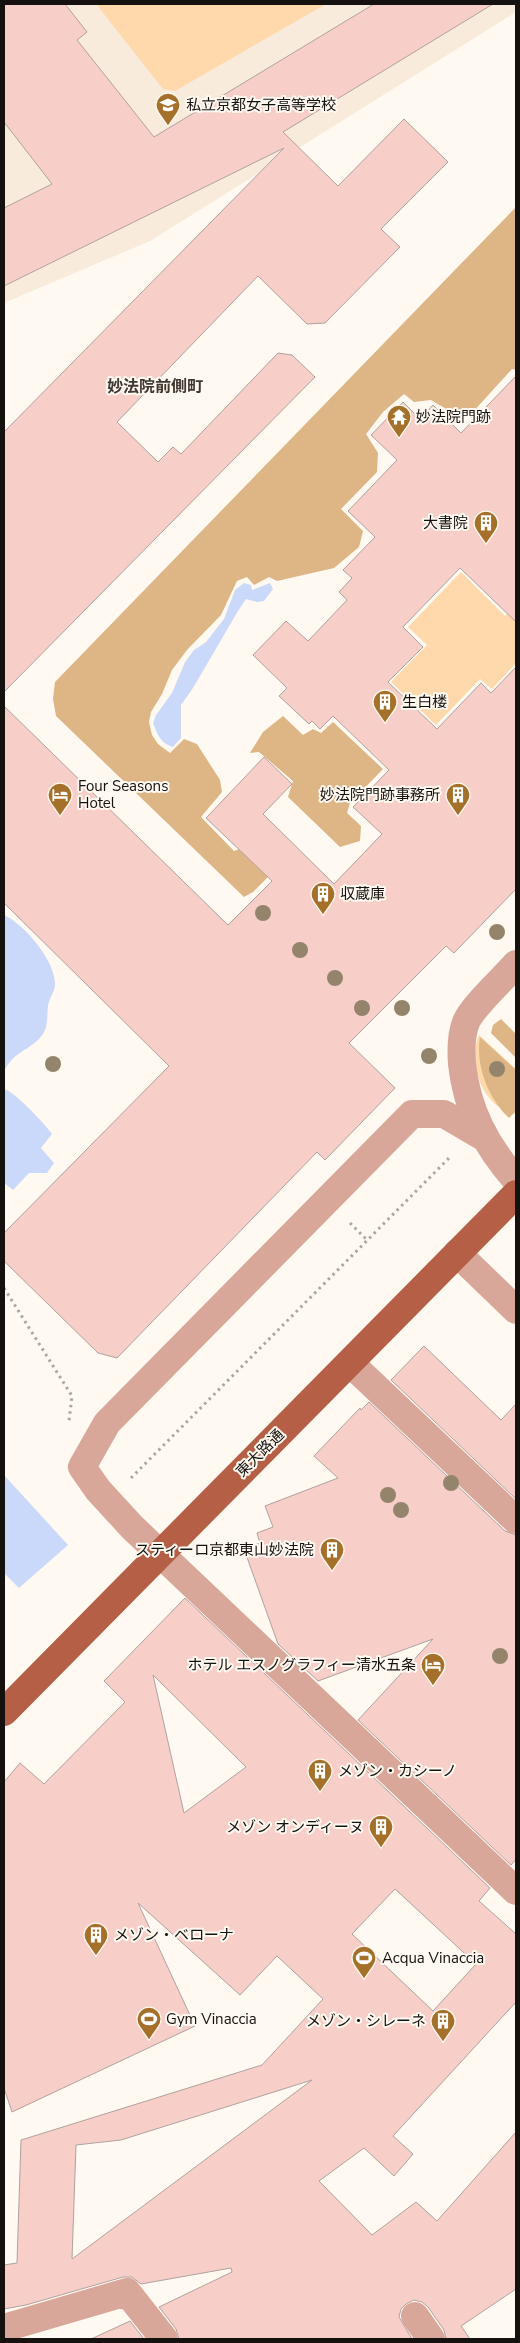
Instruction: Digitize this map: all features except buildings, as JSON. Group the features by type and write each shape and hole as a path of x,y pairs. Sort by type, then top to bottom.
{"main road":[{"name":"東大路通","path":"4,1712 516,1194"}],"street":[{"path":"516,964 466,1020 462,1033 462,1058 467,1093 485,1138 516,1180"},
{"path":"485,1138 444,1114 412,1114 107,1422 82,1467 98,1490 160,1554 516,1891"},
{"path":"457,1253 516,1310"},
{"path":"350,1363 516,1520"},
{"path":"4,2328 128,2292 164,2339"},
{"path":"415,2316 431,2339"}],"path":[{"path":"108,1501 454,1152"},
{"path":"4,1288 72,1396 69,1427 73,1446 82,1467"}],"shaded area":[{"name":"私立京都女子高等学校","path":"4,4 516,4 516,12 150,241 4,303"},
{"path":"96,4 326,4 175,91 163,89"},
{"path":"516,207 516,370 512,369 471,414 453,413 431,400 414,402 404,394 383,412 366,434 378,453 377,472 341,509 363,531 359,547 334,568 277,581 269,577 254,585 247,577 237,581 221,615 187,650 172,670 162,694 151,712 149,722 152,735 158,744 170,753 184,739 197,744 220,780 222,792 201,817 234,851 248,846 285,860 253,892 244,897 56,716 53,699 55,682"},
{"path":"461,572 505,616 516,604 516,663 492,689 480,679 436,725 391,682 427,645 408,627"},
{"path":"283,716 303,735 313,729 321,733 333,722 383,769 350,803 347,813 361,826 360,841 340,847 288,797 293,781 259,752 250,753 263,732"},
{"path":"501,1019 516,1034 516,1058 491,1033 493,1025"},
{"path":"479,1035 516,1069 516,1114 495,1104 481,1084 475,1059"},
{"path":"480,1037 516,1070 516,1111 509,1118 495,1101 485,1081 480,1059"}],"water":[{"path":"244,583 251,585 252,590 270,583 273,589 264,601 257,602 246,599 238,611 181,705 181,738 173,747 169,746 162,741 156,731 153,723 156,715 172,693 185,662 194,650 206,642 224,619 235,590"},
{"path":"4,915 20,926 37,944 50,964 55,984 49,1003 44,1032 35,1043 13,1059 4,1072"},
{"path":"4,1089 22,1101 52,1134 41,1148 54,1163 47,1173 29,1173 13,1190 4,1183"},
{"path":"4,1475 68,1545 19,1588 4,1573"}],"place":[{"name":"私立京都女子高等学校","path":"168,126"},
{"name":"妙法院門跡","path":"399,438"},
{"name":"大書院","path":"486,544"},
{"name":"生白楼","path":"385,723"},
{"name":"Four Seasons Hotel","path":"60,816"},
{"name":"妙法院門跡事務所","path":"458,816"},
{"name":"収蔵庫","path":"323,915"},
{"name":"スティーロ京都東山妙法院","path":"332,1571"},
{"name":"ホテル エスノグラフィー清水五条","path":"433,1686"},
{"name":"メゾン・カシーノ","path":"320,1792"},
{"name":"メゾン オンディーヌ","path":"381,1848"},
{"name":"メゾン・ベローナ","path":"96,1956"},
{"name":"Acqua Vinaccia","path":"364,1979"},
{"name":"Gym Vinaccia","path":"149,2040"},
{"name":"メゾン・シレーネ","path":"443,2042"}],"district":[{"name":"妙法院前側町","path":"155,386"}]}
